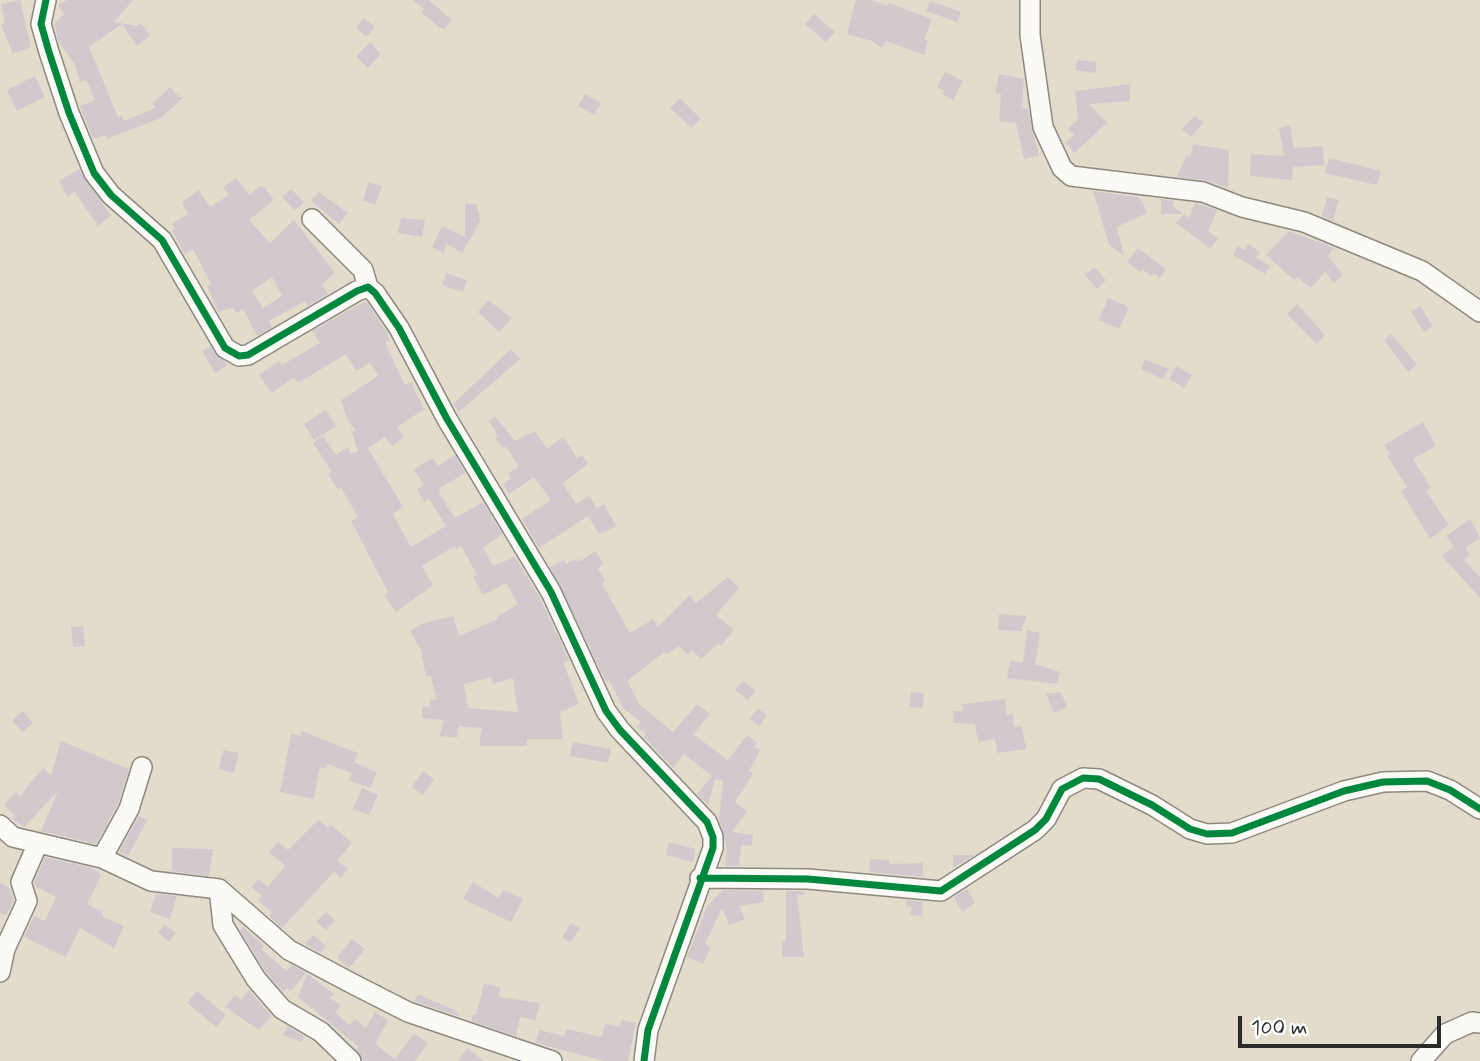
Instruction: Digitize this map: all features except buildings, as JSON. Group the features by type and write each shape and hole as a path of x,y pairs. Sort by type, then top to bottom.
{"street":[{"path":"46,0 41,23 49,52 69,113 94,173 111,195 162,240 225,348 239,355 248,355 356,291 368,288"},
{"path":"1030,0 1030,36 1043,127 1062,168 1071,176 1203,192 1242,207 1304,222 1422,271 1480,312"},
{"path":"312,219 363,270 368,288 375,293 399,328 447,419 551,592 606,711 620,730 708,822 713,848 700,878 648,1030 644,1061"},
{"path":"102,858 129,809 142,767"},
{"path":"700,878 808,879 941,891 1035,830 1046,819 1062,789 1083,778 1099,779 1152,805 1190,829 1207,834 1232,832 1344,791 1383,782 1427,781 1450,790 1480,809"},
{"path":"0,825 13,837 102,858 151,881 219,889 289,950 353,984 408,1012 552,1061"},
{"path":"0,972 5,949 27,901 21,882 38,843"},
{"path":"219,889 223,925 256,979 282,1009 321,1032 351,1061"},
{"path":"1421,1061 1445,1034 1472,1022 1480,1023"}],"cycle path":[{"path":"46,0 41,24 69,113 94,173 111,195 162,240 225,348 239,356 248,355 357,291 368,287 375,293 399,328 447,419 551,592 606,711 620,730 707,822 713,837 713,848 648,1030 644,1061"},
{"path":"700,878 808,879 941,891 1035,830 1046,819 1062,789 1083,778 1099,779 1152,805 1190,829 1207,834 1232,833 1344,791 1383,782 1427,781 1450,790 1480,809"}]}
